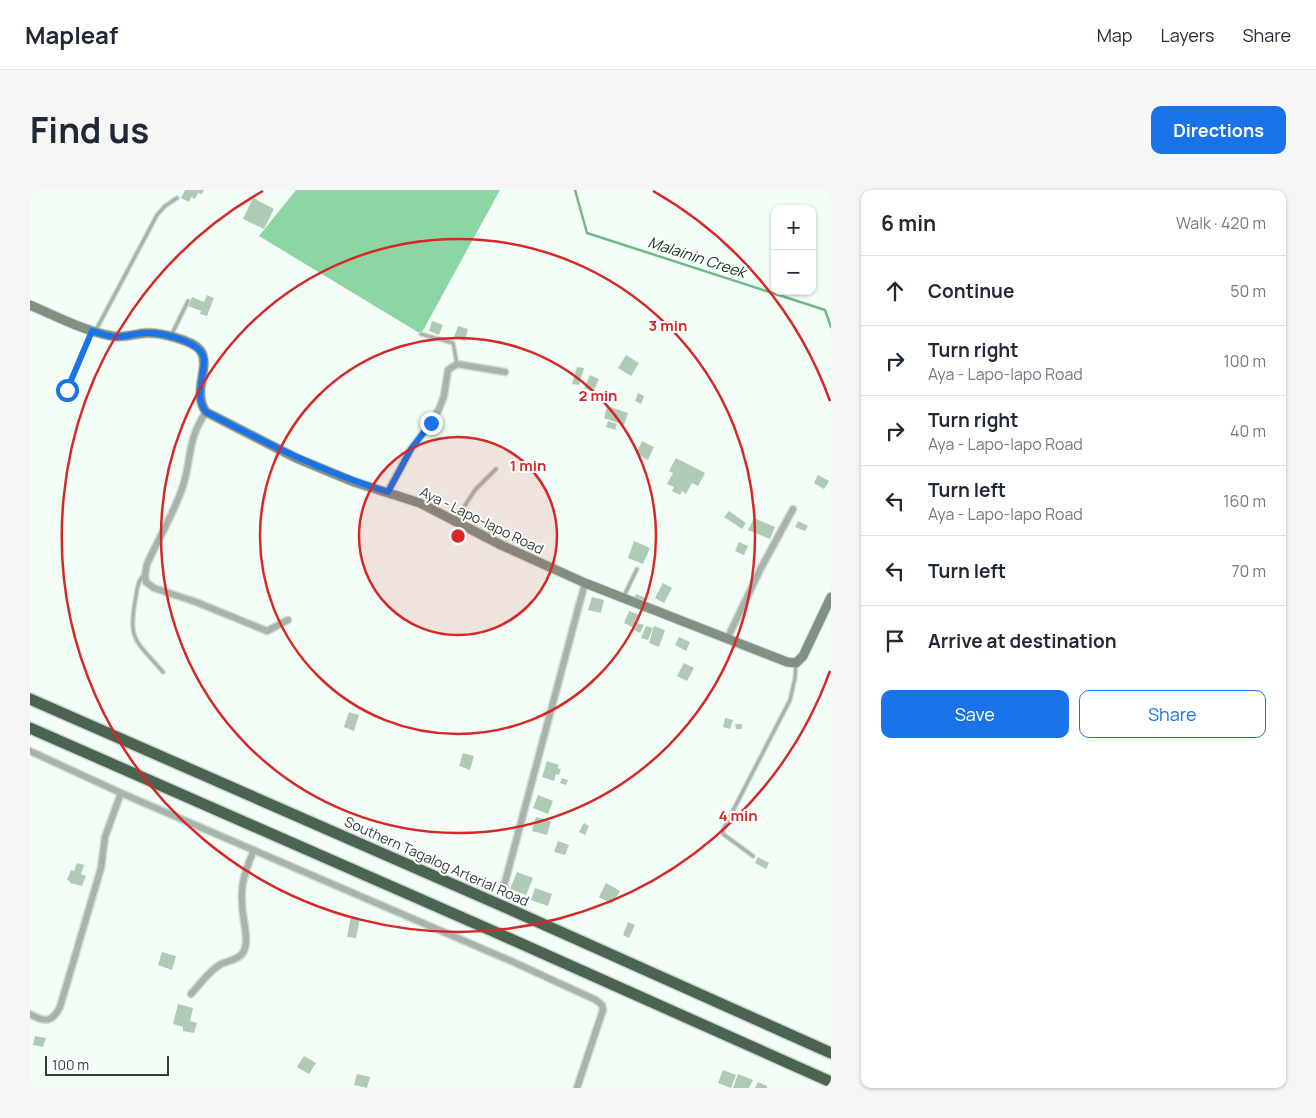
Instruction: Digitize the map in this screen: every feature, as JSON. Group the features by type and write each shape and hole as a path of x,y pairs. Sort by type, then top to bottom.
{"highway":[{"name":"Southern Tagalog Arterial Road","path":"30,699 498,904 831,1053"},
{"path":"30,728 831,1082"}],"street":[{"path":"30,305 93,332 114,337 148,333 170,337 194,345 201,351 204,359 199,398 206,412 197,425 191,442 183,485 147,564 146,582 154,588 196,602 267,631 288,620"},
{"path":"388,492 411,449 439,409 444,396 448,370 457,364 505,372"},
{"name":"Aya - Lapo-lapo Road","path":"206,412 296,458 354,482 420,503 501,545 584,583 787,662 796,663"},
{"path":"727,639 760,568 793,509"},
{"path":"504,886 584,583"},
{"path":"796,663 803,656 831,597"},
{"path":"30,751 494,953 596,1000 602,1005 603,1010 577,1088"},
{"path":"30,1014 38,1019 48,1020 56,1016 60,1007 101,868 104,837 121,792"},
{"path":"191,994 216,968 243,954 246,942 240,896 246,870 254,850"}],"lane":[{"path":"67,390 93,332 158,215 165,206 177,198"},
{"path":"170,337 188,301"},
{"path":"421,334 453,343 457,364"},
{"path":"455,521 475,490 496,469"},
{"path":"623,598 637,569"},
{"path":"145,575 139,580 132,615 134,636 140,646 163,672"},
{"path":"753,856 723,834 723,830 790,700 796,663"}],"green space":[{"path":"296,190 500,190 421,334 259,236"}],"building":[{"path":"185,190 204,190 202,194 198,193 195,199 191,197 189,202 181,198"},
{"path":"253,198 274,209 264,229 243,219"},
{"path":"207,295 214,298 207,316 200,314 201,311 188,306 192,297 204,302"},
{"path":"432,321 443,325 439,335 429,331"},
{"path":"458,326 468,329 465,341 454,337"},
{"path":"626,355 639,363 631,376 618,368"},
{"path":"577,367 584,368 579,385 572,384"},
{"path":"590,375 599,379 593,392 584,388"},
{"path":"638,393 644,396 641,404 635,401"},
{"path":"607,406 628,413 624,425 604,418"},
{"path":"608,421 617,424 615,430 606,427"},
{"path":"642,441 654,447 648,460 636,454"},
{"path":"676,458 705,473 698,486 692,483 686,494 682,491 680,495 672,491 674,487 667,484 673,473 669,471"},
{"path":"818,475 829,481 824,489 814,483"},
{"path":"729,511 746,523 742,529 724,517"},
{"path":"754,518 775,527 770,539 748,530"},
{"path":"798,521 808,526 805,531 795,527"},
{"path":"634,541 650,548 643,564 628,558"},
{"path":"739,542 748,546 744,555 735,551"},
{"path":"663,583 672,588 664,603 655,598"},
{"path":"636,594 645,598 643,605 633,601"},
{"path":"592,597 604,600 601,613 588,610"},
{"path":"629,611 639,615 634,628 624,623"},
{"path":"637,623 644,625 640,633 634,630"},
{"path":"646,626 653,628 648,640 641,638"},
{"path":"654,626 665,630 659,647 649,643"},
{"path":"679,637 690,642 686,651 675,645"},
{"path":"684,663 694,668 687,681 677,676"},
{"path":"349,712 359,715 354,731 344,727"},
{"path":"725,718 733,720 730,729 723,727"},
{"path":"735,724 742,724 742,729 736,729"},
{"path":"463,753 474,756 470,770 459,766"},
{"path":"547,761 559,765 557,768 561,769 559,775 556,774 554,781 542,777"},
{"path":"562,778 568,780 566,785 560,783"},
{"path":"538,795 553,801 548,814 533,808"},
{"path":"536,817 551,821 547,835 532,831"},
{"path":"584,823 589,826 585,835 579,832"},
{"path":"558,841 569,845 565,855 554,852"},
{"path":"758,857 769,863 766,869 755,863"},
{"path":"77,863 84,865 81,874 86,876 82,886 70,883 67,880 71,870 74,871"},
{"path":"517,872 533,878 526,895 510,889"},
{"path":"606,883 620,891 612,904 599,897"},
{"path":"535,888 552,894 548,906 531,900"},
{"path":"351,916 360,918 356,938 347,937"},
{"path":"628,922 635,925 629,938 623,935"},
{"path":"162,952 176,956 172,970 158,965"},
{"path":"178,1004 193,1008 190,1021 197,1023 194,1033 183,1031 183,1027 173,1024"},
{"path":"35,1036 46,1038 43,1047 33,1045"},
{"path":"304,1056 316,1063 309,1074 297,1067"},
{"path":"723,1070 736,1075 731,1088 718,1083"},
{"path":"357,1074 370,1077 367,1088 354,1085"},
{"path":"738,1074 753,1080 749,1088 733,1088"},
{"path":"758,1082 767,1086 767,1088 755,1088"}],"waterway":[{"name":"Malainin Creek","path":"575,190 587,233 825,310 831,327"}],"route":[{"path":"67,390 92,331 114,337 148,333 180,340 194,345 201,351 204,359 199,398 206,412 296,458 354,482 388,492 411,449 431,423"}]}
